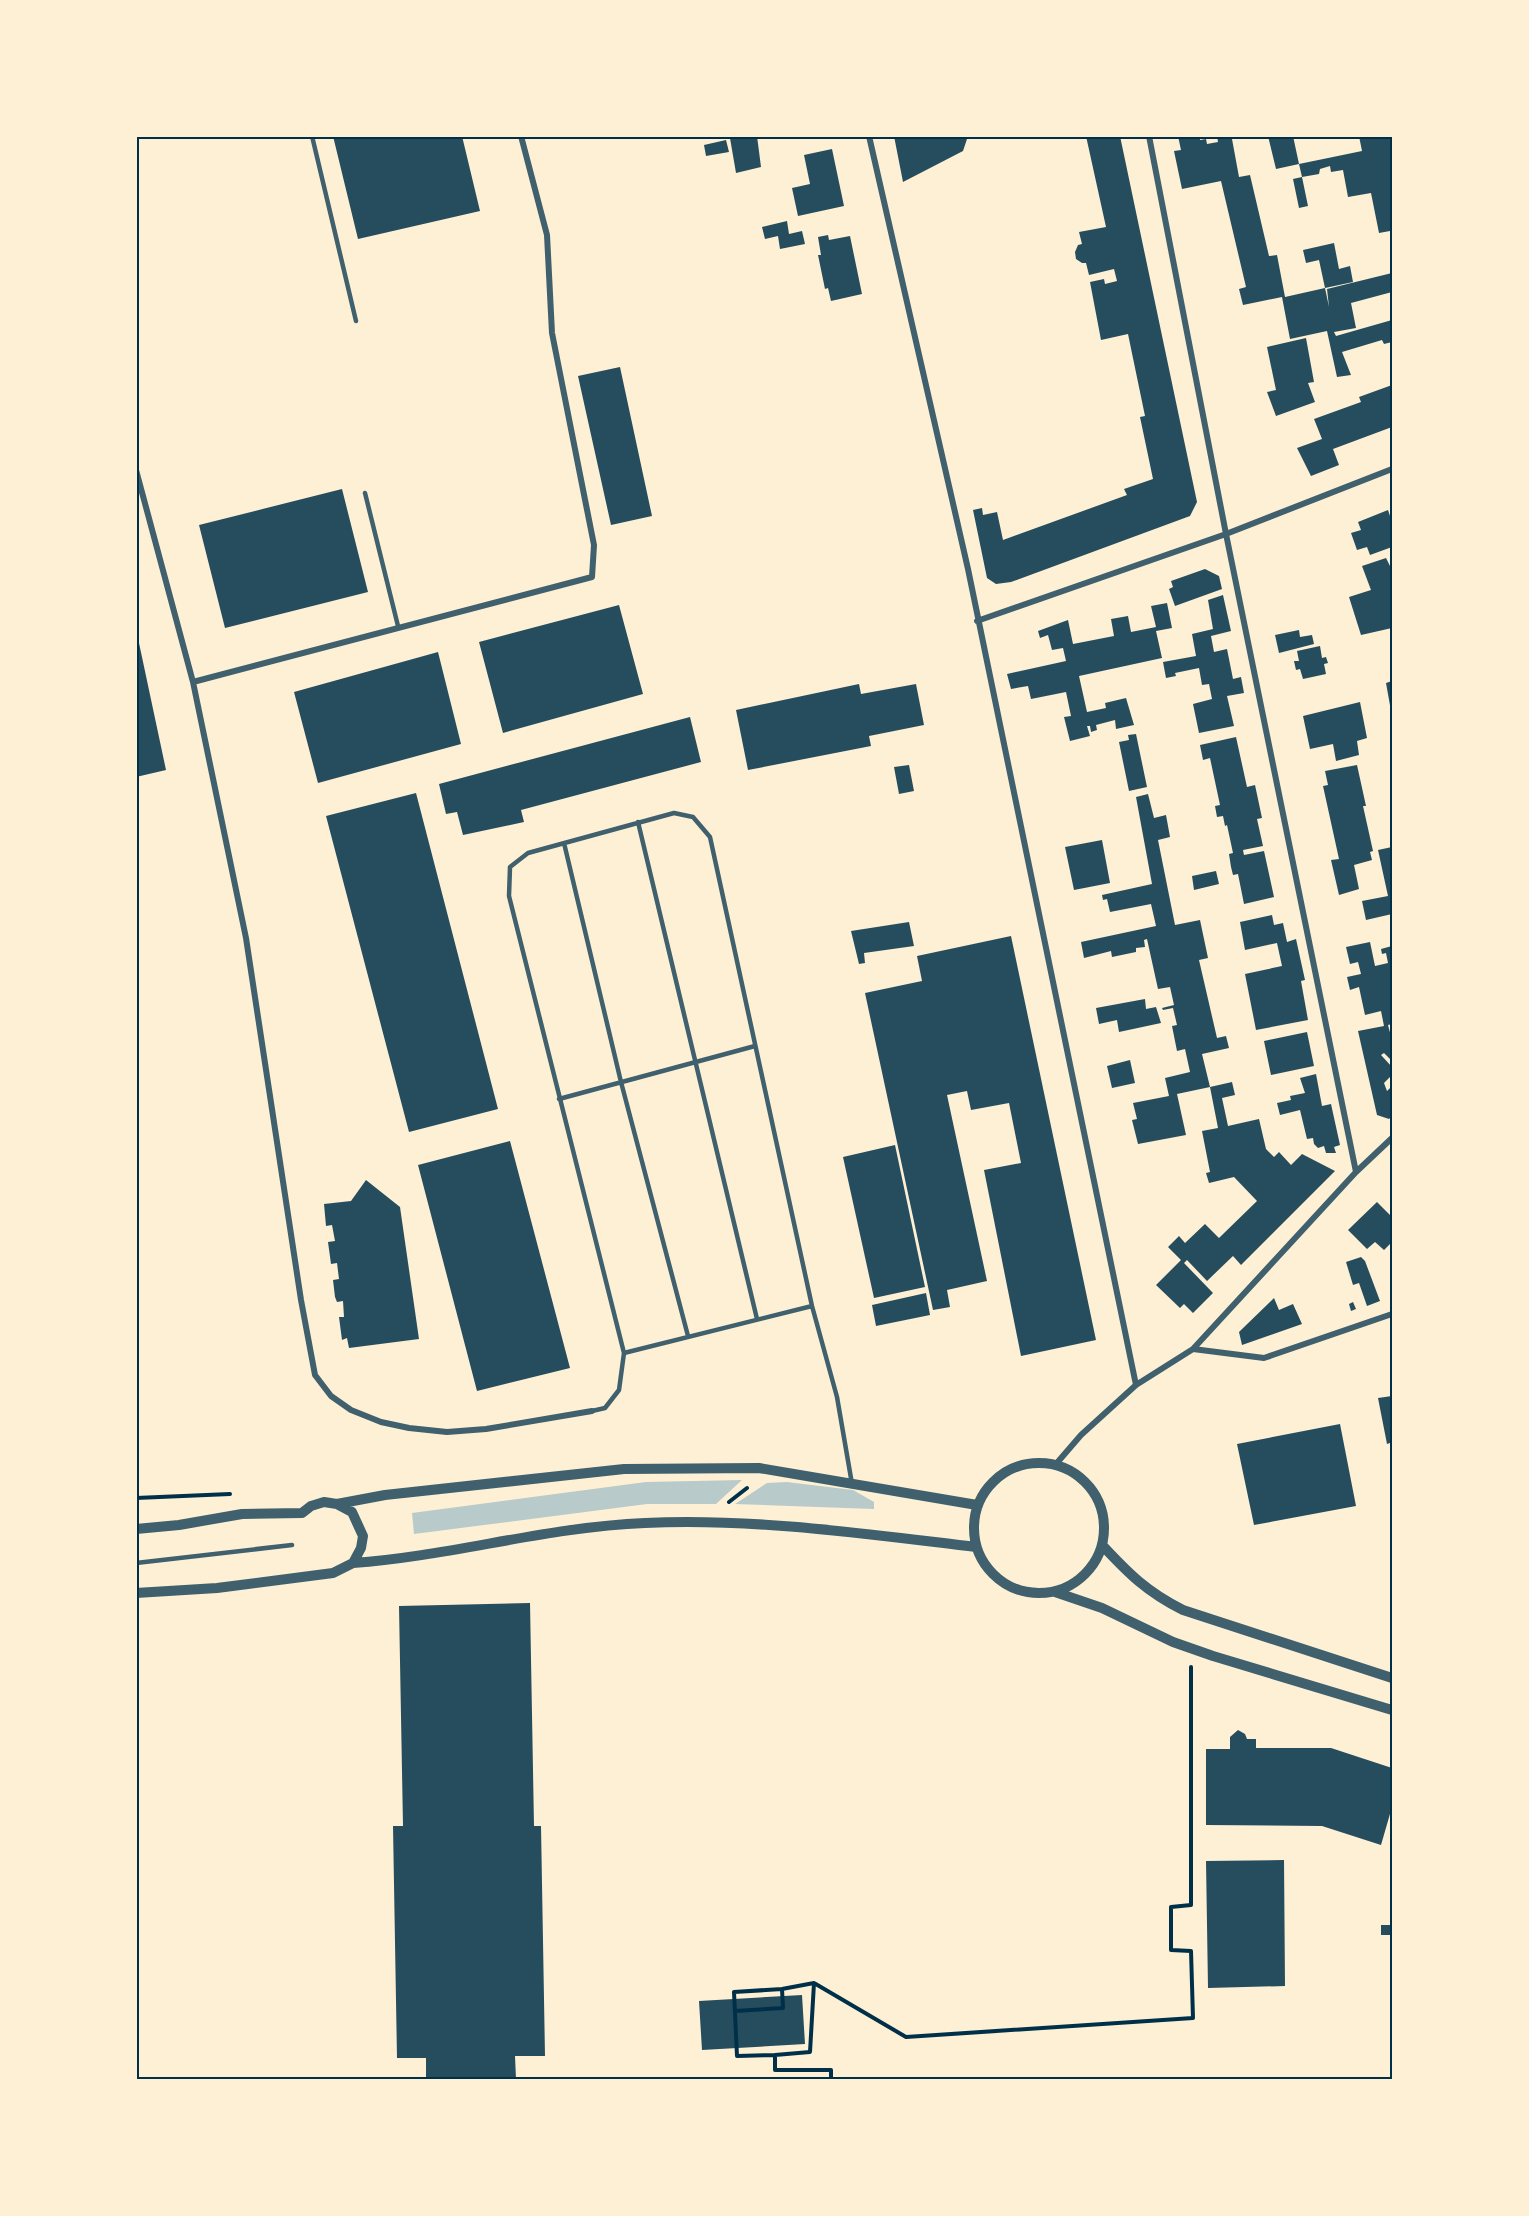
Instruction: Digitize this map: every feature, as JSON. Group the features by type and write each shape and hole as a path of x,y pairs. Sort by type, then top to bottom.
{"street":[{"path":"193,682 398,626 591,577 594,545 552,333 547,235 521,136"},
{"path":"869,136 968,569 1136,1385"},
{"path":"1149,136 1226,534 1356,1172"},
{"path":"136,470 193,682 246,938 301,1300 315,1375 331,1396 351,1410 381,1422 409,1428 447,1432 486,1429 592,1411"},
{"path":"977,621 1226,534 1392,470"},
{"path":"1056,1464 1081,1436 1136,1385 1193,1349 1356,1172 1392,1138"},
{"path":"1193,1349 1264,1358 1392,1314"},
{"path":"1032,1462 1056,1464 1077,1474 1092,1489 1103,1511 1102,1545 1091,1568 1076,1582 1055,1592 1034,1594 1006,1585 985,1565 976,1547 973,1524 977,1505 991,1483 1010,1468 1032,1462"},
{"path":"337,1504 385,1495 624,1469 759,1468 977,1505"},
{"path":"136,1529 179,1525 242,1514 302,1513 311,1506 324,1502 337,1504 352,1512 362,1530 361,1548 353,1563 343,1570 217,1588 136,1593"},
{"path":"353,1563 411,1559 505,1539 645,1523 792,1525 976,1547"},
{"path":"1102,1545 1134,1580 1155,1596 1183,1610 1392,1678"},
{"path":"1055,1592 1102,1608 1191,1648 1392,1710"}],"lane":[{"path":"312,136 356,321"},
{"path":"364,493 398,626"},
{"path":"592,1411 605,1408 619,1390 624,1353 509,896 510,867 528,853 674,813 693,817 710,837 812,1306 837,1397 852,1484"},
{"path":"638,822 757,1319"},
{"path":"564,843 621,1082 688,1336"},
{"path":"559,1099 696,1060 755,1046"},
{"path":"624,1353 812,1306"},
{"path":"136,1563 292,1545"}],"path":[{"path":"726,1523 727,1504 756,1481 759,1468"},
{"path":"814,1983 810,2052 737,2056 734,1992 782,1989 814,1983 906,2037 1192,2018 1191,1952 1171,1950 1171,1907 1191,1905 1191,1648"},
{"path":"735,2011 783,2008 782,1989"},
{"path":"775,2055 775,2070 831,2070 831,2079"}],"shaded area":[{"path":"742,1480 716,1504 647,1504 414,1534 412,1513 646,1482"},
{"path":"787,1482 853,1490 874,1502 874,1509 735,1504 767,1483"}],"building":[{"path":"333,136 462,136 480,211 358,239"},
{"path":"757,136 761,167 736,173 730,138"},
{"path":"894,136 968,136 963,151 903,182"},
{"path":"1086,136 1120,136 1197,502 1190,516 1011,582 996,584 987,578 973,510 982,508 983,515 997,512 1003,540 1127,495 1124,489 1153,479 1140,417 1145,416 1128,334 1101,340 1090,282 1104,279 1105,284 1117,281 1114,269 1089,275 1086,263 1076,259 1075,252 1078,245 1082,244 1079,232 1106,227"},
{"path":"1178,136 1200,136 1200,140 1206,139 1207,144 1218,142 1217,136 1238,136 1232,139 1239,177 1250,175 1269,256 1277,255 1285,297 1325,288 1329,307 1327,289 1392,273 1392,292 1351,303 1356,328 1334,332 1336,336 1392,320 1392,342 1384,344 1382,340 1342,352 1351,375 1337,377 1327,331 1290,339 1282,297 1243,305 1239,289 1246,287 1221,181 1182,189 1174,151 1181,150"},
{"path":"1268,136 1293,136 1299,164 1276,169"},
{"path":"1359,136 1392,136 1392,236 1390,231 1379,233 1371,193 1348,197 1343,170 1331,172 1330,166 1320,169 1319,174 1302,177 1299,164 1362,151"},
{"path":"726,140 729,152 706,156 704,145"},
{"path":"832,149 844,206 798,216 792,188 810,184 804,155"},
{"path":"1302,177 1308,206 1299,208 1293,179"},
{"path":"787,221 789,234 802,231 805,244 780,249 778,236 765,239 762,227"},
{"path":"828,235 829,240 850,236 862,294 831,301 828,288 825,289 818,255 821,255 818,237"},
{"path":"1334,243 1339,269 1350,266 1353,282 1325,288 1319,260 1306,263 1303,250"},
{"path":"1306,338 1314,382 1308,383 1315,402 1276,416 1267,392 1276,390 1267,347"},
{"path":"620,367 652,516 611,525 578,376"},
{"path":"1392,385 1392,427 1333,449 1339,465 1311,476 1297,448 1322,439 1314,419 1361,402 1359,397"},
{"path":"342,489 368,592 225,628 199,525"},
{"path":"1388,510 1392,522 1392,547 1370,555 1367,547 1357,550 1351,533 1361,530 1358,522"},
{"path":"1386,558 1392,570 1392,628 1361,635 1349,597 1371,590 1362,566"},
{"path":"1205,569 1219,576 1222,589 1175,606 1169,589 1173,587 1171,581"},
{"path":"1223,595 1231,631 1211,636 1214,652 1227,649 1233,679 1241,677 1244,693 1227,696 1234,726 1199,733 1193,704 1212,699 1209,684 1202,685 1199,668 1175,673 1176,676 1166,678 1163,662 1196,656 1192,634 1213,629 1208,600"},
{"path":"1167,603 1172,628 1156,631 1162,658 1079,676 1087,712 1106,708 1105,703 1126,698 1134,725 1116,729 1115,720 1096,725 1097,730 1091,732 1090,726 1087,726 1090,736 1070,741 1064,717 1071,716 1066,692 1031,699 1028,686 1011,689 1007,674 1066,661 1063,648 1052,650 1048,635 1040,638 1038,631 1068,620 1073,644 1114,636 1111,619 1128,616 1131,632 1156,627 1151,606"},
{"path":"619,605 643,694 503,733 479,642"},
{"path":"1299,630 1300,637 1312,635 1314,644 1279,653 1275,635"},
{"path":"139,643 166,770 136,777 136,644"},
{"path":"1320,646 1322,658 1326,657 1328,663 1324,664 1326,674 1303,679 1300,669 1296,670 1294,661 1299,661 1297,651"},
{"path":"438,652 461,744 318,783 294,692"},
{"path":"1392,681 1392,711 1391,711 1386,683"},
{"path":"859,684 861,694 916,684 924,725 869,736 871,746 748,770 736,710"},
{"path":"1360,702 1367,738 1357,741 1359,755 1336,761 1333,744 1310,749 1303,716"},
{"path":"690,717 701,762 521,810 524,822 463,835 457,812 446,814 439,784"},
{"path":"1136,734 1147,787 1129,791 1119,742 1129,740 1128,735"},
{"path":"1236,737 1247,787 1255,785 1262,818 1257,819 1263,846 1243,850 1244,855 1264,851 1274,897 1244,904 1238,874 1233,875 1231,867 1229,854 1233,853 1227,825 1225,826 1223,816 1217,817 1215,806 1220,805 1210,758 1203,760 1200,745"},
{"path":"909,765 914,791 899,794 894,767"},
{"path":"1357,765 1366,806 1363,806 1373,851 1370,852 1372,860 1354,865 1359,889 1339,895 1331,860 1339,859 1323,786 1328,785 1325,771"},
{"path":"416,793 498,1109 409,1132 326,816"},
{"path":"1148,794 1154,818 1166,815 1170,837 1158,840 1175,925 1200,920 1208,958 1199,960 1217,1038 1226,1036 1229,1048 1202,1054 1210,1087 1177,1094 1186,1135 1138,1144 1132,1120 1137,1119 1133,1103 1169,1096 1165,1078 1190,1072 1185,1049 1177,1051 1172,1026 1177,1025 1173,1008 1163,1010 1162,1008 1174,1005 1170,987 1158,989 1147,939 1144,940 1145,947 1136,948 1136,952 1112,957 1111,951 1084,958 1081,942 1156,926 1151,904 1110,912 1107,899 1103,900 1102,895 1152,884 1136,797"},
{"path":"1102,840 1110,883 1074,890 1065,847"},
{"path":"1392,847 1392,914 1366,920 1362,901 1388,896 1378,850"},
{"path":"1216,871 1219,884 1194,890 1192,876"},
{"path":"1272,915 1274,925 1283,923 1287,942 1296,939 1305,980 1301,981 1308,1020 1256,1030 1245,974 1282,966 1277,943 1245,950 1240,922"},
{"path":"909,922 914,946 864,953 865,963 859,964 851,931"},
{"path":"1011,936 1096,1340 1021,1356 984,1170 1021,1163 1009,1103 971,1110 967,1091 947,1095 987,1281 947,1290 950,1307 933,1310 865,993 922,981 917,956"},
{"path":"1370,942 1375,966 1388,963 1386,953 1382,954 1381,949 1392,946 1392,1024 1388,1025 1392,1040 1392,1061 1384,1053 1381,1055 1392,1067 1392,1075 1384,1083 1387,1091 1392,1086 1392,1116 1389,1119 1377,1115 1358,1031 1384,1026 1381,1011 1365,1015 1359,987 1350,990 1347,977 1361,974 1358,962 1350,964 1346,947"},
{"path":"1145,999 1146,1009 1156,1007 1161,1023 1119,1032 1117,1020 1099,1024 1096,1008"},
{"path":"1307,1032 1314,1066 1271,1075 1264,1041"},
{"path":"1130,1060 1135,1083 1112,1088 1107,1066"},
{"path":"1316,1074 1322,1106 1331,1104 1340,1145 1334,1147 1336,1153 1326,1153 1324,1146 1318,1148 1313,1138 1307,1139 1300,1110 1280,1115 1277,1103 1291,1100 1290,1096 1305,1093 1300,1078"},
{"path":"1232,1082 1235,1095 1222,1098 1228,1126 1259,1119 1266,1149 1274,1157 1279,1152 1291,1165 1302,1154 1335,1171 1241,1265 1233,1256 1207,1281 1187,1260 1184,1263 1213,1293 1193,1313 1184,1304 1180,1308 1156,1285 1181,1260 1168,1247 1179,1236 1185,1243 1205,1224 1219,1238 1257,1201 1234,1177 1209,1183 1206,1173 1210,1172 1202,1131 1218,1128 1210,1087"},
{"path":"510,1141 570,1368 477,1391 418,1165"},
{"path":"895,1145 925,1287 874,1298 843,1157"},
{"path":"366,1180 400,1207 419,1339 349,1348 347,1338 342,1340 339,1317 344,1317 343,1301 337,1302 335,1297 333,1280 339,1279 337,1263 331,1264 328,1242 335,1241 332,1225 326,1226 324,1204 351,1201"},
{"path":"1377,1202 1392,1217 1392,1247 1390,1244 1384,1250 1375,1242 1367,1249 1348,1230"},
{"path":"1361,1257 1365,1261 1380,1301 1367,1306 1359,1283 1353,1285 1346,1262"},
{"path":"926,1293 930,1315 876,1326 872,1305"},
{"path":"1274,1298 1279,1310 1293,1304 1302,1324 1242,1345 1239,1332"},
{"path":"1353,1302 1356,1309 1351,1311 1349,1304"},
{"path":"1392,1396 1391,1448 1390,1443 1387,1444 1378,1398"},
{"path":"1340,1424 1356,1506 1254,1525 1237,1444"},
{"path":"530,1603 534,1826 541,1826 545,2056 515,2056 516,2079 426,2079 426,2058 397,2058 393,1826 403,1826 399,1606"},
{"path":"1238,1730 1245,1734 1247,1739 1256,1739 1256,1748 1331,1748 1392,1768 1392,1807 1381,1845 1322,1826 1206,1825 1206,1749 1230,1749 1230,1737"},
{"path":"1284,1860 1285,1986 1208,1988 1206,1861"},
{"path":"1381,1925 1392,1925 1392,1935 1381,1935"},
{"path":"802,1995 805,2044 702,2050 699,2001"}]}
